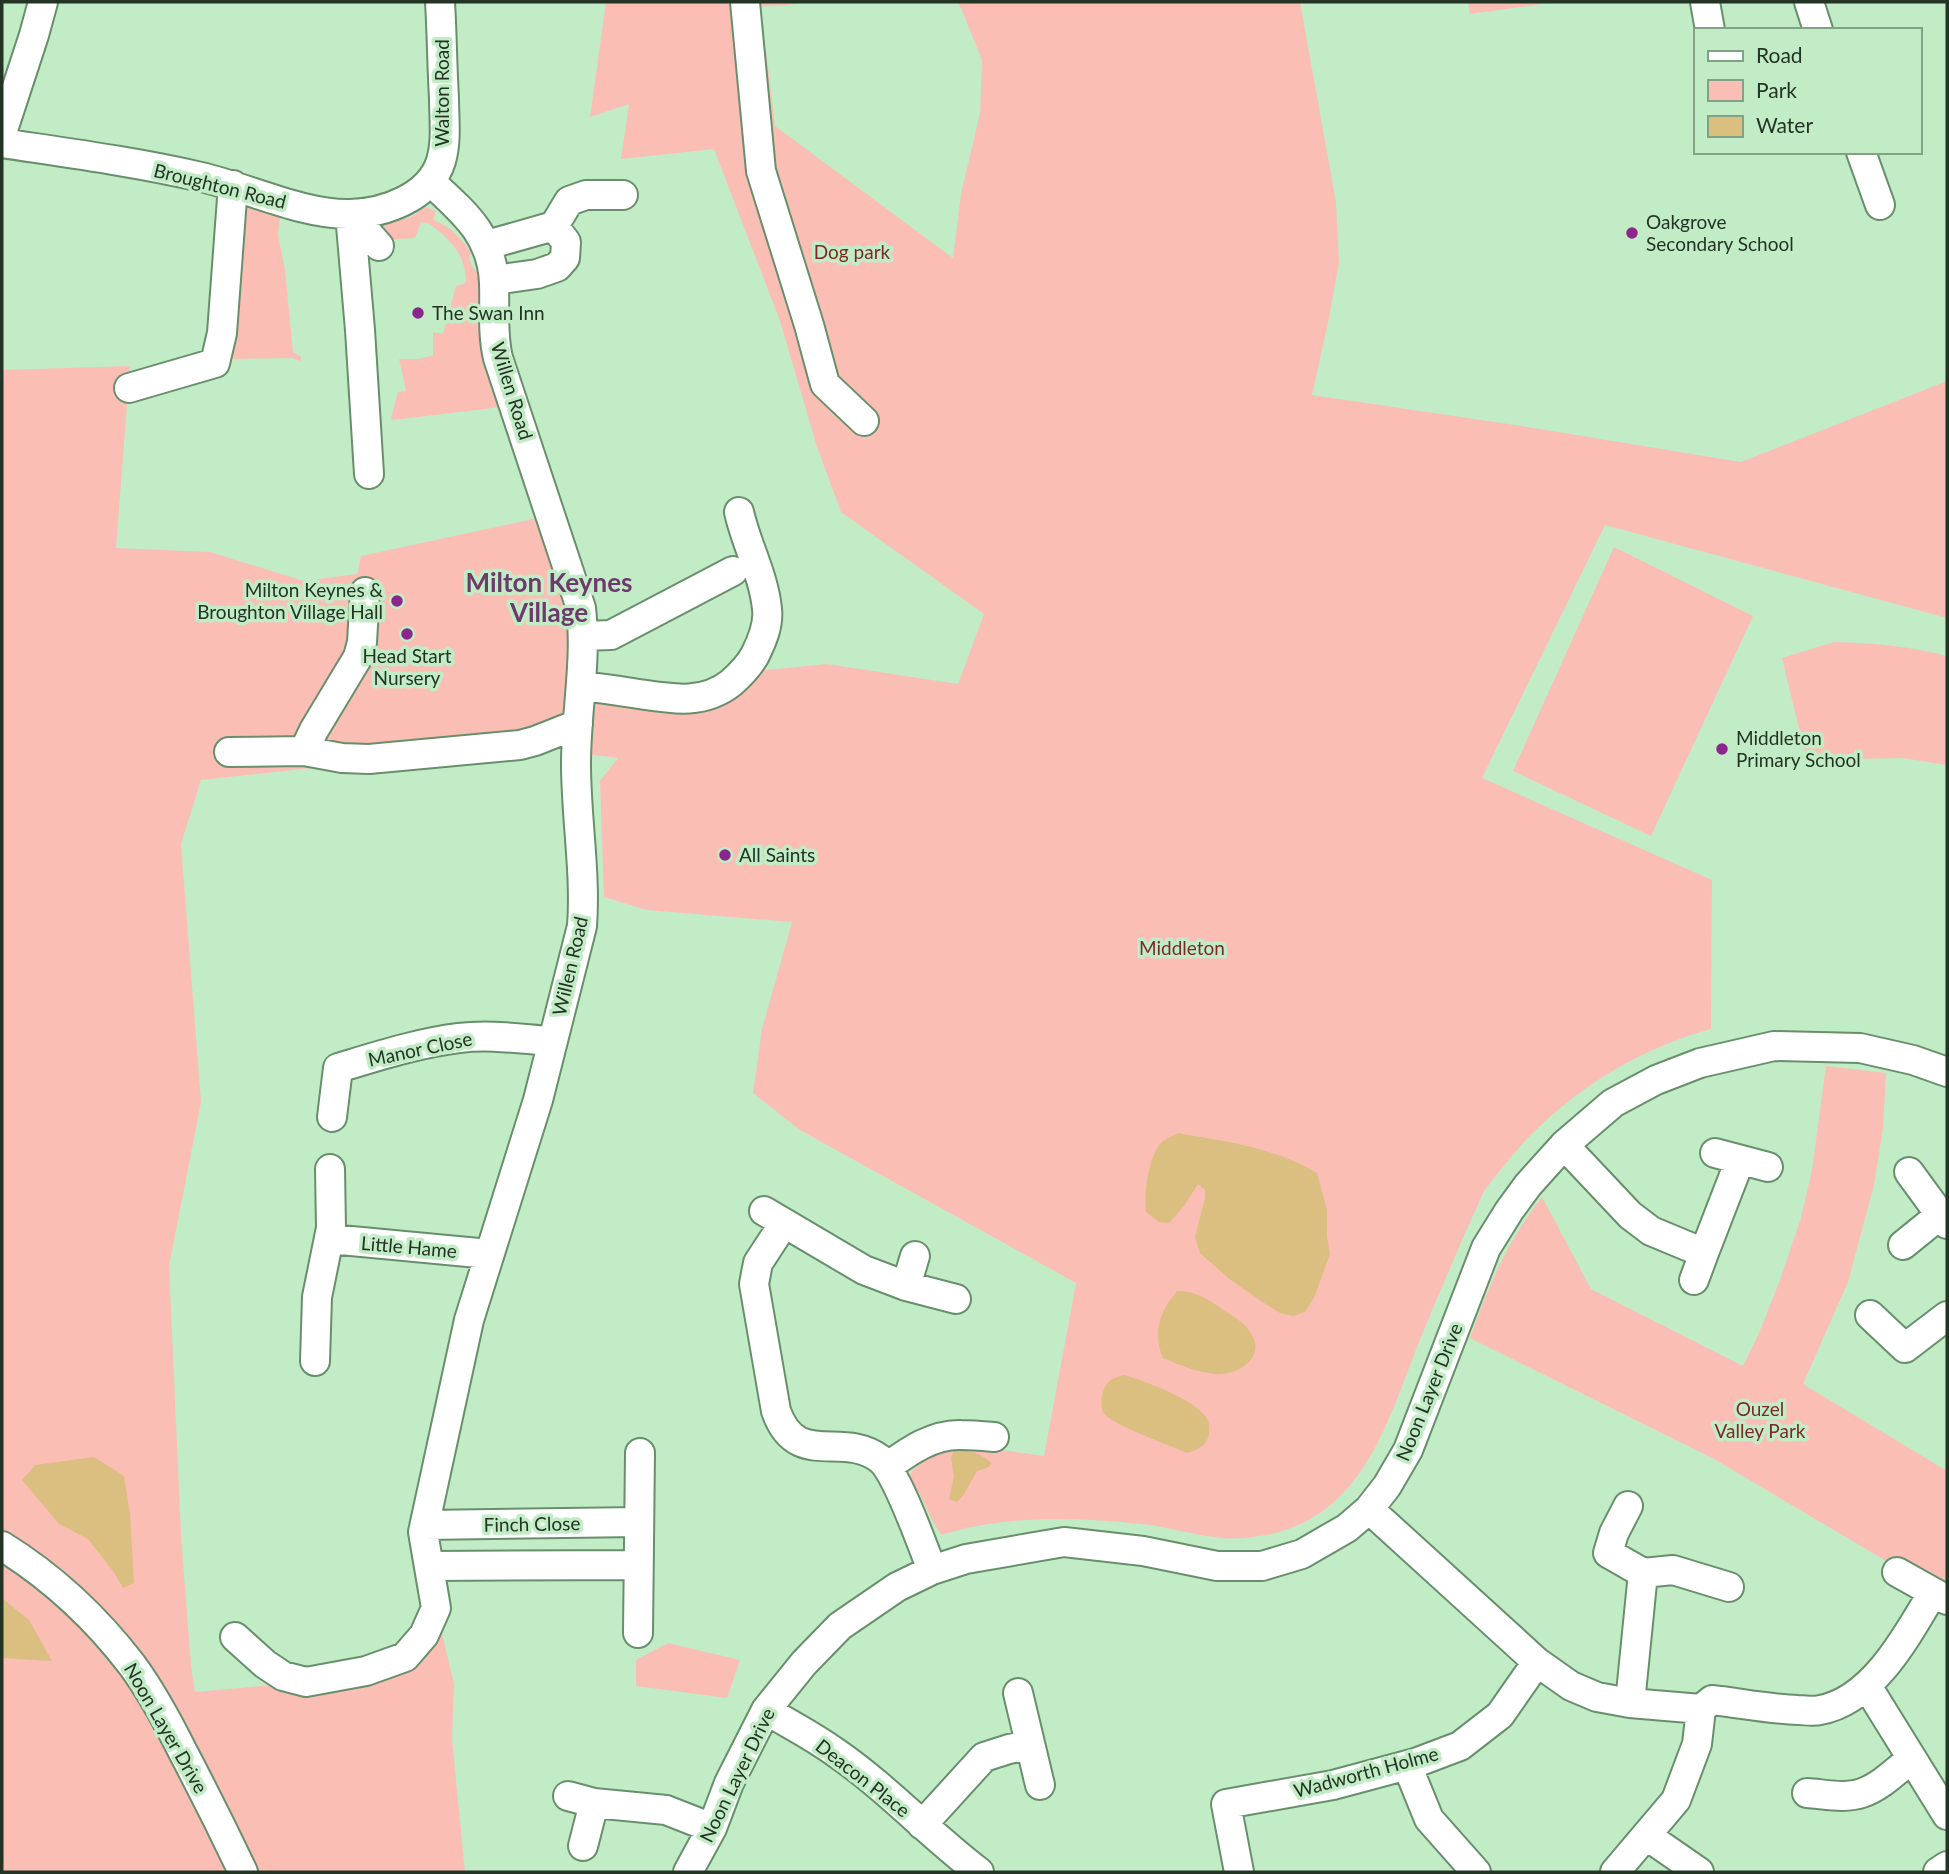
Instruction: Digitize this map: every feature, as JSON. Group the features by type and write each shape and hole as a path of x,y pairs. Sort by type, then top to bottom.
{"street":[{"path":"2,133 43,2"},
{"name":"Walton Road","path":"430,181 441,162 445,136 440,2"},
{"path":"745,2 761,171 825,384 864,421"},
{"path":"1705,2 1710,28"},
{"path":"1809,2 1817,28"},
{"name":"Broughton Road","path":"2,143 113,160 199,177 329,213 356,214 390,207 410,199 430,181"},
{"path":"1862,154 1880,205"},
{"name":"Willen Road","path":"235,1637 283,1676 306,1682 366,1671 405,1657 424,1635 436,1608 424,1539 425,1525 469,1320 538,1100 582,919 576,765 583,636 581,608 498,358 494,280 487,245 463,211 430,181"},
{"path":"129,388 215,363 222,333 233,185"},
{"path":"487,245 554,226 569,201 586,195 622,195"},
{"path":"356,214 379,246"},
{"path":"356,214 369,474"},
{"path":"494,280 537,274 558,267 565,258 566,242 554,226"},
{"path":"581,686 690,700 707,697 738,677 752,661 761,643 768,613 739,512"},
{"path":"583,636 611,635 733,571"},
{"path":"304,751 358,657 362,642 365,592"},
{"path":"229,752 304,751 342,758 369,759 461,752 520,745 578,724"},
{"name":"Manor Close","path":"332,1117 338,1068 405,1049 459,1038 488,1036 552,1041"},
{"name":"Noon Layer Drive","path":"688,1872 712,1828 729,1783 766,1710 804,1663 840,1626 897,1587 932,1570 966,1559 1064,1542 1143,1551 1217,1566 1262,1566 1302,1554 1346,1528 1369,1509 1387,1486 1408,1450 1486,1248 1528,1185 1564,1145 1613,1103 1656,1080 1700,1063 1774,1046 1860,1048 1913,1060 1947,1072"},
{"path":"1564,1145 1630,1215 1651,1231 1704,1253"},
{"path":"1694,1280 1704,1253 1727,1157 1768,1167"},
{"path":"315,1361 317,1297 323,1260 330,1239 330,1169"},
{"path":"1903,1245 1944,1219 1909,1172"},
{"path":"932,1570 887,1467 870,1453 858,1448 804,1444 789,1436 781,1425 776,1411 754,1284 758,1263 774,1217 864,1270 906,1286 956,1299"},
{"name":"Little Hame","path":"330,1239 489,1254"},
{"path":"906,1286 915,1256"},
{"path":"1870,1315 1905,1348 1946,1318"},
{"path":"887,1467 914,1448 935,1439 959,1435 994,1437"},
{"path":"638,1633 640,1453"},
{"path":"1628,1506 1614,1533 1608,1553 1643,1573 1673,1570 1729,1587"},
{"path":"1369,1509 1537,1662 1571,1686 1597,1698 1630,1703 1701,1709 1712,1700 1819,1711 1841,1702 1867,1686 1940,1597 1897,1572"},
{"name":"Finch Close","path":"425,1525 639,1522"},
{"name":"Noon Layer Drive","path":"2,1546 39,1571 74,1600 110,1637 133,1666 166,1720 243,1872"},
{"path":"429,1566 638,1565"},
{"path":"1630,1703 1643,1573"},
{"name":"Wadworth Holme","path":"1239,1872 1226,1804 1333,1785 1407,1765 1460,1746 1500,1715 1537,1662"},
{"path":"1867,1686 1947,1815"},
{"path":"1018,1693 1040,1785"},
{"path":"1615,1872 1676,1800 1697,1744 1701,1709"},
{"name":"Deacon Place","path":"766,1710 835,1752 901,1805 960,1867"},
{"name":"Deacon Place","path":"922,1825 984,1757 1029,1745"},
{"path":"1807,1793 1841,1796 1860,1794 1875,1787 1911,1759"},
{"path":"1407,1765 1429,1819 1476,1872"},
{"path":"583,1846 581,1799 666,1810 712,1828"},
{"path":"1647,1836 1699,1872"},
{"path":"1938,1872 1947,1866"}],"green space":[{"name":"Middleton","path":"606,2 807,2 751,7 766,51 775,126 953,258 961,194 980,113 982,60 957,2 1300,2 1336,202 1339,263 1312,395 1741,462 1947,381 1947,618 1605,525 1482,778 1712,880 1711,1029 1663,1046 1617,1068 1555,1113 1512,1156 1484,1191 1436,1300 1384,1431 1368,1460 1350,1486 1327,1508 1300,1524 1266,1535 1227,1538 1141,1524 1038,1519 977,1526 941,1535 919,1492 911,1486 908,1479 912,1471 935,1450 959,1444 1044,1456 1076,1283 800,1130 753,1093 762,1029 792,922 647,910 604,897 600,781 618,758 586,754 588,693 672,705 748,672 827,664 958,684 984,614 841,512 817,447 780,321 714,149 621,159 629,104 590,117"},
{"path":"1468,2 1557,2 1470,14"},
{"path":"238,205 280,216 278,235 285,270 293,352 301,357 301,361 292,358 228,359"},
{"path":"425,207 436,211 433,220 450,229 471,252 469,258 472,266 487,285 509,406 393,420 391,418 398,392 406,391 399,359 419,359 433,355 433,332 443,334 456,286 466,283 462,261 456,249 429,224 421,222 415,238 382,240 376,226 411,217"},
{"path":"130,366 116,548 210,552 304,581 357,574 361,556 552,515 583,620 578,724 514,746 201,780 181,844 201,1102 169,1266 181,1535 195,1692 306,1682 405,1657 436,1608 454,1684 452,1739 465,1872 2,1872 2,370"},
{"path":"1614,547 1753,616 1651,836 1513,771"},
{"path":"1834,642 1891,646 1947,656 1947,765 1903,758 1845,759 1809,770 1782,658"},
{"name":"Ouzel Valley Park","path":"1826,1066 1886,1073 1883,1128 1874,1185 1848,1282 1803,1384 1947,1471 1947,1597 1714,1459 1470,1338 1500,1264 1518,1231 1542,1197 1591,1289 1743,1366 1780,1280 1801,1218 1812,1170"},
{"path":"668,1643 740,1660 727,1698 636,1686 636,1660"}],"water":[{"path":"1178,1133 1267,1151 1317,1173 1327,1210 1330,1254 1314,1298 1305,1312 1293,1316 1280,1313 1228,1278 1200,1253 1195,1237 1205,1190 1198,1184 1169,1223 1159,1222 1146,1212 1147,1185 1154,1155 1163,1141"},
{"path":"1177,1291 1205,1298 1247,1328 1253,1337 1255,1353 1246,1365 1231,1372 1215,1374 1188,1368 1163,1358 1158,1331 1162,1314"},
{"path":"1124,1375 1168,1392 1200,1410 1209,1424 1209,1436 1204,1444 1187,1453 1108,1417 1102,1408 1104,1391 1109,1381"},
{"path":"954,1450 975,1453 992,1464 977,1471 957,1502 949,1499 954,1476 951,1458"},
{"path":"94,1457 124,1476 130,1514 134,1583 123,1588 88,1539 59,1524 22,1480 35,1465"},
{"path":"2,1598 29,1620 52,1661 2,1658"}],"place":[{"name":"Oakgrove Secondary School","path":"1632,233"},
{"name":"The Swan Inn","path":"418,313"},
{"name":"Milton Keynes & Broughton Village Hall","path":"397,601"},
{"name":"Head Start Nursery","path":"407,634"},
{"name":"Middleton Primary School","path":"1722,749"},
{"name":"All Saints","path":"725,855"}],"district":[{"name":"Milton Keynes Village","path":"549,598"}],"park label":[{"name":"Dog park","path":"852,252"}]}
